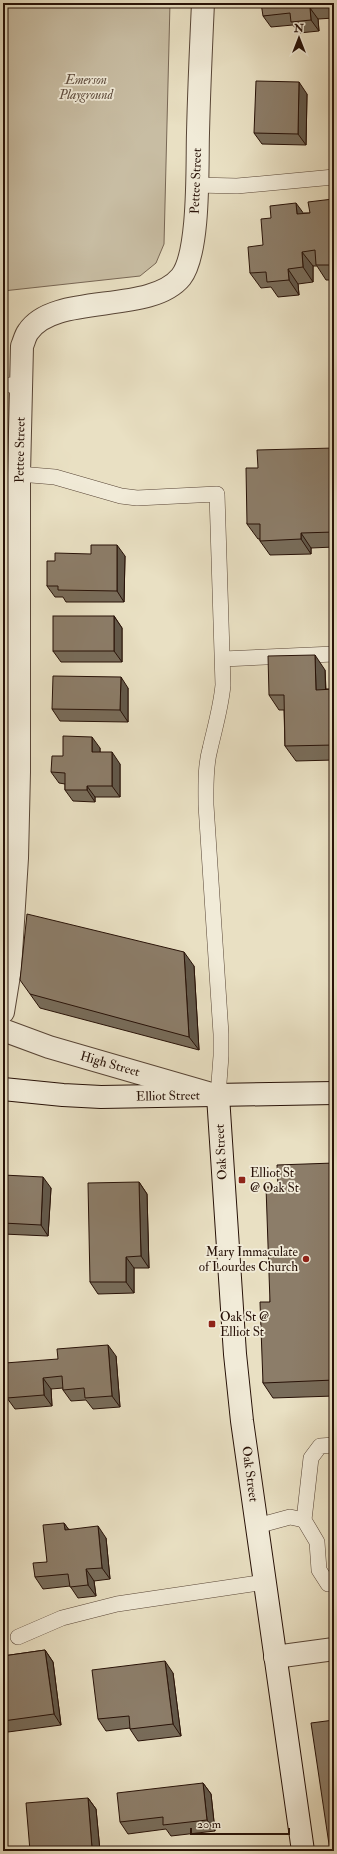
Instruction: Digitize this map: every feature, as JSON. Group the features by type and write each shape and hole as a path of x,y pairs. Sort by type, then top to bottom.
{"street":[{"name":"Pettee Street","path":"3,1012 10,969 11,543 19,474 12,386 22,346 27,333 36,322 68,310 144,297 160,292 172,285 181,276 188,262 192,245 196,185 203,3"},
{"name":"High Street","path":"3,1030 60,1050 218,1096"},
{"name":"Elliot Street","path":"3,1089 101,1097 334,1093"},
{"name":"Oak Street","path":"218,1096 235,1354 257,1526 303,1851"},
{"path":"275,1657 334,1649"}],"lane":[{"path":"196,185 237,186 334,177"},
{"path":"19,474 55,477 121,496 137,498 216,494 223,659 221,703 209,750 206,776 206,805 221,1034 218,1096"},
{"path":"223,659 334,654"},
{"path":"334,1445 320,1446 311,1458 304,1520 317,1542 319,1570 328,1584 334,1584"},
{"path":"257,1526 290,1517 304,1520"},
{"path":"18,1637 62,1618 117,1604 265,1582"}],"green space":[{"name":"Emerson Playground","path":"3,3 170,3 164,244 156,263 140,276 3,291"}],"building":[{"path":"261,3 334,3 334,5 310,8 311,20 291,22 290,13 263,16"},
{"path":"256,81 299,82 298,134 254,133"},
{"path":"333,199 334,265 316,265 315,250 302,252 303,267 288,269 289,280 267,282 266,272 250,273 248,247 263,245 261,219 271,218 270,206 296,203 297,214 310,213 308,202"},
{"path":"334,448 334,532 301,533 301,539 260,541 260,524 247,524 246,468 258,468 257,450"},
{"path":"91,545 117,545 117,591 58,590 58,586 47,586 47,561 55,561 55,553 91,554"},
{"path":"53,616 114,616 114,651 53,651"},
{"path":"315,655 316,690 334,689 334,745 285,746 284,695 269,695 268,656"},
{"path":"53,676 121,677 120,710 52,709"},
{"path":"63,736 92,737 92,752 112,752 112,786 87,786 87,790 65,790 65,773 51,772 52,756 63,756"},
{"path":"27,914 184,952 189,1037 30,994 20,980"},
{"name":"Mary Immaculate of Lourdes Church","path":"334,1163 334,1380 263,1383 260,1302 270,1302 266,1187 278,1187 277,1165"},
{"path":"3,1175 43,1177 41,1225 3,1223"},
{"path":"139,1182 141,1256 126,1257 126,1282 90,1282 88,1183"},
{"path":"108,1345 112,1396 85,1398 84,1388 63,1390 62,1376 43,1378 44,1395 7,1398 5,1363 58,1359 57,1349"},
{"path":"64,1523 65,1530 98,1526 102,1568 86,1569 88,1585 70,1587 68,1574 35,1577 33,1563 47,1562 43,1525"},
{"path":"45,1650 54,1714 3,1721 3,1656"},
{"path":"165,1661 173,1724 130,1729 129,1716 98,1719 92,1670"},
{"path":"334,1720 334,1851 330,1851 311,1723"},
{"path":"203,1783 207,1820 163,1825 163,1817 120,1822 117,1793"},
{"path":"88,1798 92,1848 30,1851 26,1803"}],"place":[{"name":"Elliot St @ Oak St","path":"242,1180"},
{"name":"Mary Immaculate of Lourdes Church","path":"306,1259"},
{"name":"Oak St @ Elliot St","path":"212,1324"}]}
